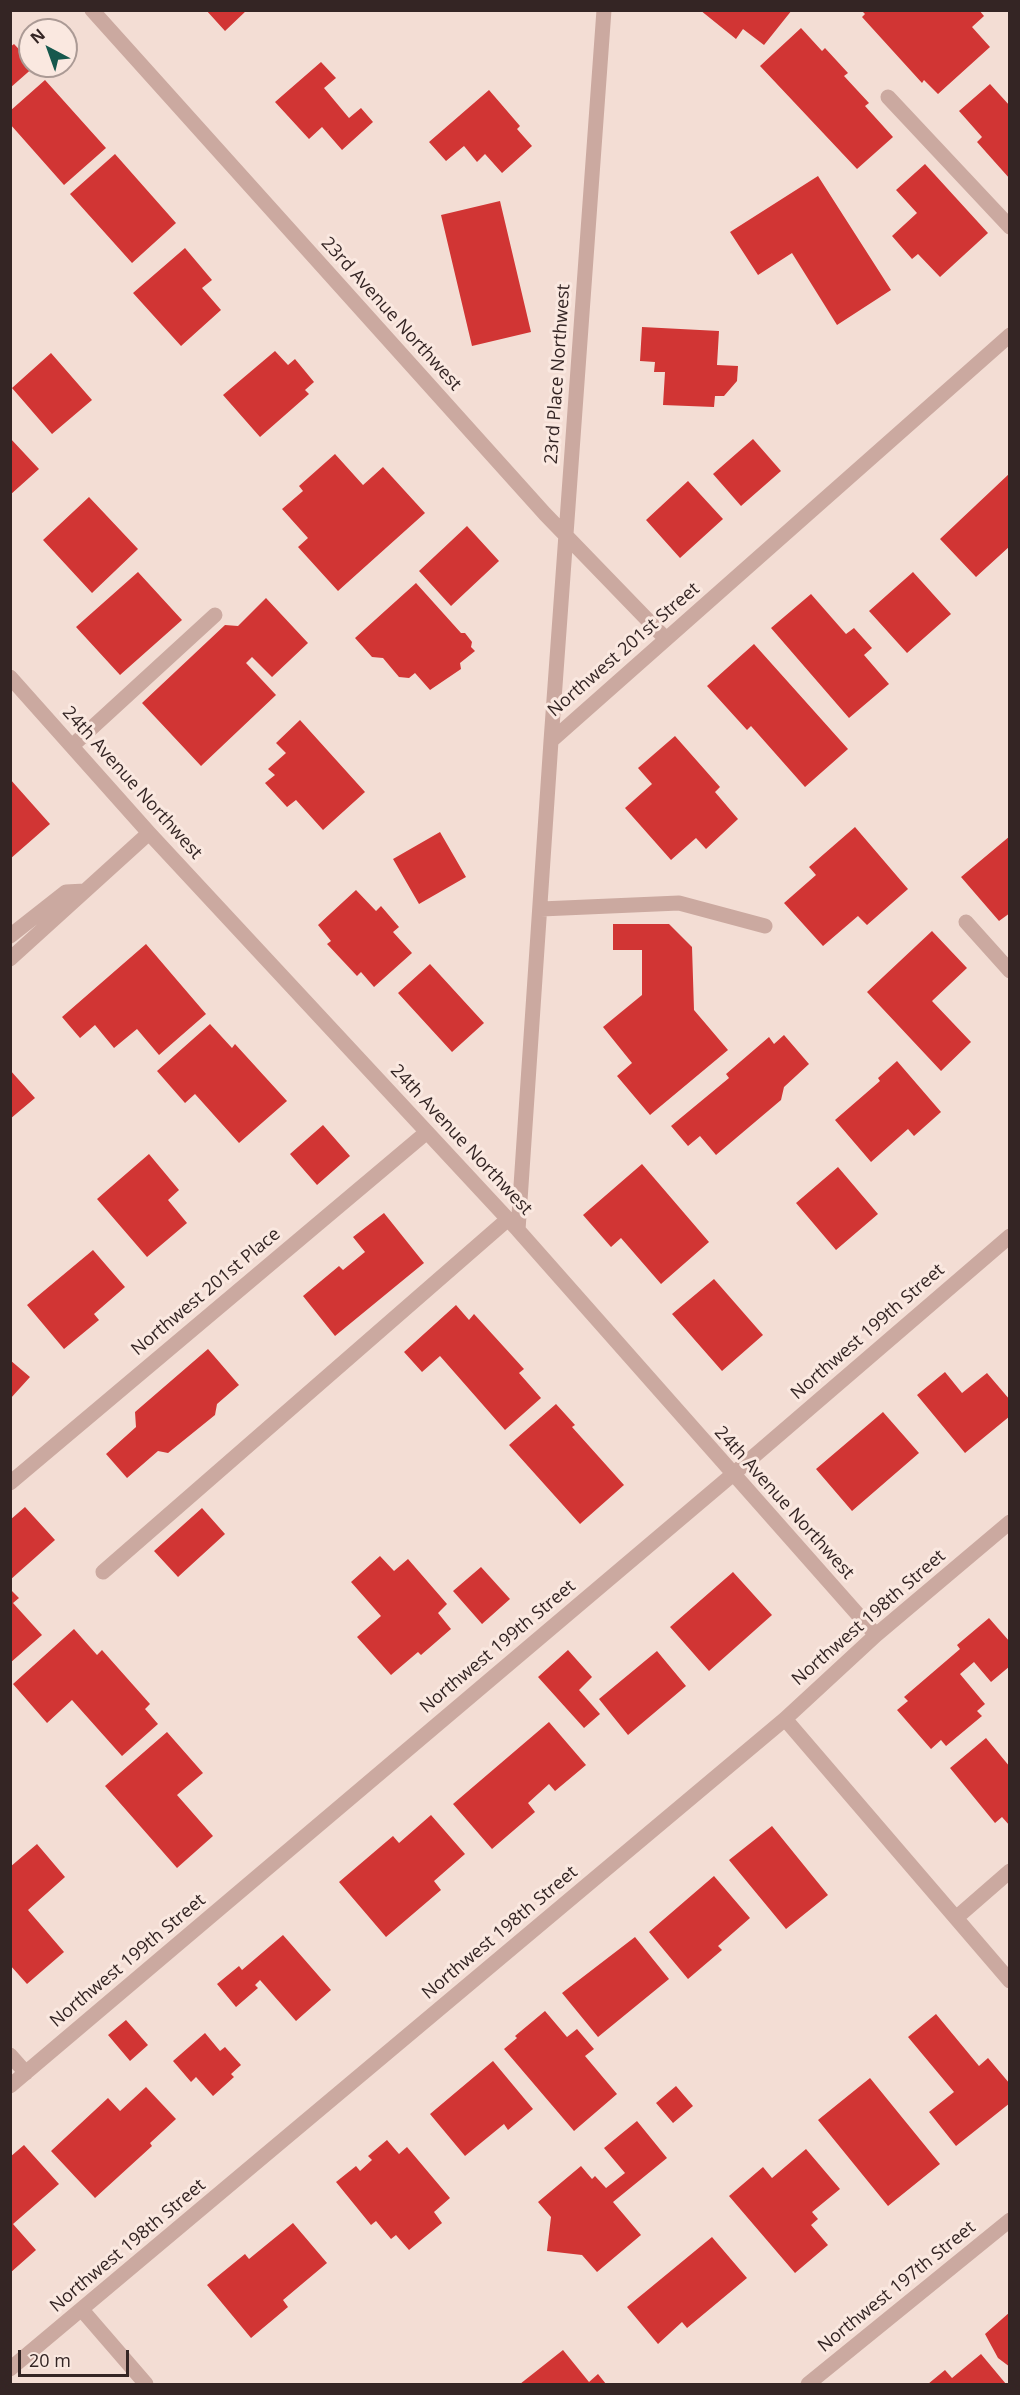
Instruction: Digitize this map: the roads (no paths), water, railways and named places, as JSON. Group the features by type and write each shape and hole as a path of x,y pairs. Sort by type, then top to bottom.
{"street":[{"name":"23rd Avenue Northwest","path":"92,10 566,536 666,639"},
{"name":"23rd Place Northwest","path":"551,741 604,10"},
{"path":"888,98 1010,227"},
{"name":"Northwest 201st Street","path":"512,1225 542,909 551,741 1010,336"},
{"path":"72,746 215,615"},
{"name":"24th Avenue Northwest","path":"11,678 149,833 512,1225 876,1635"},
{"path":"10,959 149,833"},
{"path":"10,936 66,892 85,891"},
{"path":"542,909 679,903 765,926"},
{"path":"966,922 1010,971"},
{"name":"Northwest 201st Place","path":"10,1483 427,1132"},
{"path":"103,1572 512,1225"},
{"name":"Northwest 199th Street","path":"10,2086 732,1475 1010,1236"},
{"name":"Northwest 198th Street","path":"10,2369 785,1719 876,1635 1010,1522"},
{"path":"785,1719 1010,1981"},
{"path":"956,1918 1010,1871"},
{"path":"10,2055 26,2073"},
{"name":"Northwest 197th Street","path":"808,2385 1010,2220"},
{"path":"82,2310 146,2385"}]}
